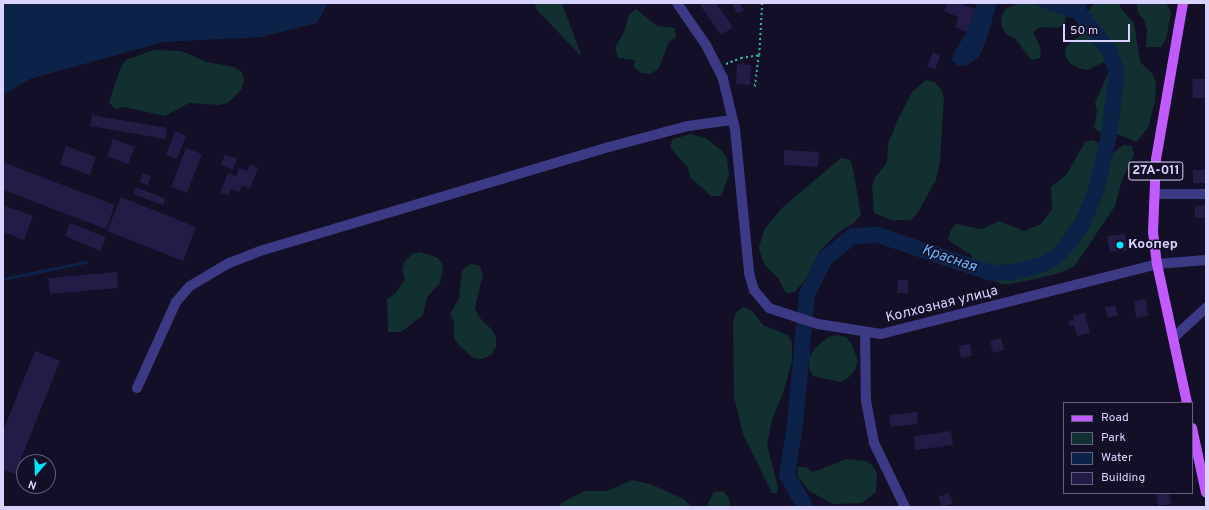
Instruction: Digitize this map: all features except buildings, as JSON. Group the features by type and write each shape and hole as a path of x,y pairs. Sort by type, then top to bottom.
{"main road":[{"name":"27А-011","path":"1183,3 1156,160 1153,232 1157,264 1186,402"},
{"path":"1193,433 1206,493"}],"street":[{"name":"Колхозная улица","path":"677,3 719,67 732,120 749,273 754,290 769,308 818,324 865,333 881,334 921,326 1157,264 1206,260"},
{"path":"137,388 176,302 190,286 229,263 260,250 610,147 688,126 732,120"},
{"path":"1155,194 1206,194"},
{"path":"1173,338 1206,308"},
{"path":"865,333 866,401 874,443 905,507"}],"path":[{"path":"755,89 759,55 762,3"},
{"path":"719,67 741,58 759,55"}],"green space":[{"path":"534,3 562,3 582,57 538,11"},
{"path":"1020,3 1040,3 1066,14 1065,23 1058,28 1040,27 1033,32 1041,49 1040,58 1031,60 1015,38 1007,35 1002,27 1001,18 1005,9"},
{"path":"1094,3 1119,3 1122,10 1134,23 1140,62 1153,74 1156,83 1155,101 1148,128 1136,142 1120,135 1101,133 1094,128 1097,112 1095,103 1110,69 1104,62 1087,70 1078,68 1070,63 1065,55 1066,46 1081,35 1077,27"},
{"path":"1166,3 1171,12 1166,39 1161,47 1146,47 1147,29 1144,20 1138,13 1137,4"},
{"path":"636,9 657,26 675,28 676,37 669,42 659,68 651,74 641,73 634,67 635,60 618,58 615,48 624,32 629,14"},
{"path":"153,50 181,51 207,62 234,67 242,72 244,81 241,90 228,103 219,105 189,103 165,116 124,107 115,109 109,102 121,67 126,60"},
{"path":"926,80 935,82 941,89 944,97 940,161 936,180 917,214 910,220 891,220 874,213 872,186 875,177 887,163 888,144 898,119 912,92"},
{"path":"691,134 707,139 722,151 727,158 729,176 721,196 711,196 690,177 688,168 670,147 673,139"},
{"path":"1094,140 1102,146 1101,163 1123,145 1132,146 1134,155 1122,180 1115,206 1074,267 1057,274 1011,284 1001,284 977,273 971,255 948,240 950,231 956,224 982,229 999,221 1024,231 1041,224 1052,209 1051,187 1067,174 1085,142"},
{"path":"841,158 850,160 861,215 855,222 839,232 819,252 807,277 795,292 786,293 778,278 765,265 761,256 759,247 764,230 782,208"},
{"path":"421,252 438,258 443,265 440,283 427,297 423,315 401,332 388,332 387,299 395,294 405,279 402,269 405,261 412,254"},
{"path":"470,264 479,265 483,274 475,308 479,317 492,330 496,338 496,347 491,355 482,359 473,358 454,338 454,322 450,314 459,298 462,270"},
{"path":"743,307 751,310 763,325 788,335 792,343 792,361 783,393 772,419 767,445 778,487 777,493 772,493 743,434 734,397 733,322 736,313"},
{"path":"837,335 846,337 852,344 858,362 854,371 848,378 840,382 813,376 809,367 809,358 814,349 828,337"},
{"path":"847,459 866,461 873,466 877,474 876,492 862,503 833,504 809,491 798,477 797,467 806,467 813,472"},
{"path":"632,480 650,484 684,499 692,507 559,507 561,503 585,491 607,491"},
{"path":"723,491 729,498 730,507 706,507 714,492"}],"water":[{"path":"3,3 328,3 317,23 261,37 163,42 30,79 3,95"},
{"path":"977,3 997,3 986,41 979,57 967,65 957,66 952,60 955,50 967,32"},
{"path":"1029,3 1088,3 1082,14 1071,18"}],"waterway":[{"name":"Красная","path":"805,507 787,475 795,424 807,294 825,259 852,236 878,235 991,273 1014,272 1043,264 1061,253 1082,224 1096,191 1109,135 1117,71 1109,51 1072,3"},
{"path":"3,279 86,262"}],"place":[{"name":"Коопер","path":"1120,245"}]}
